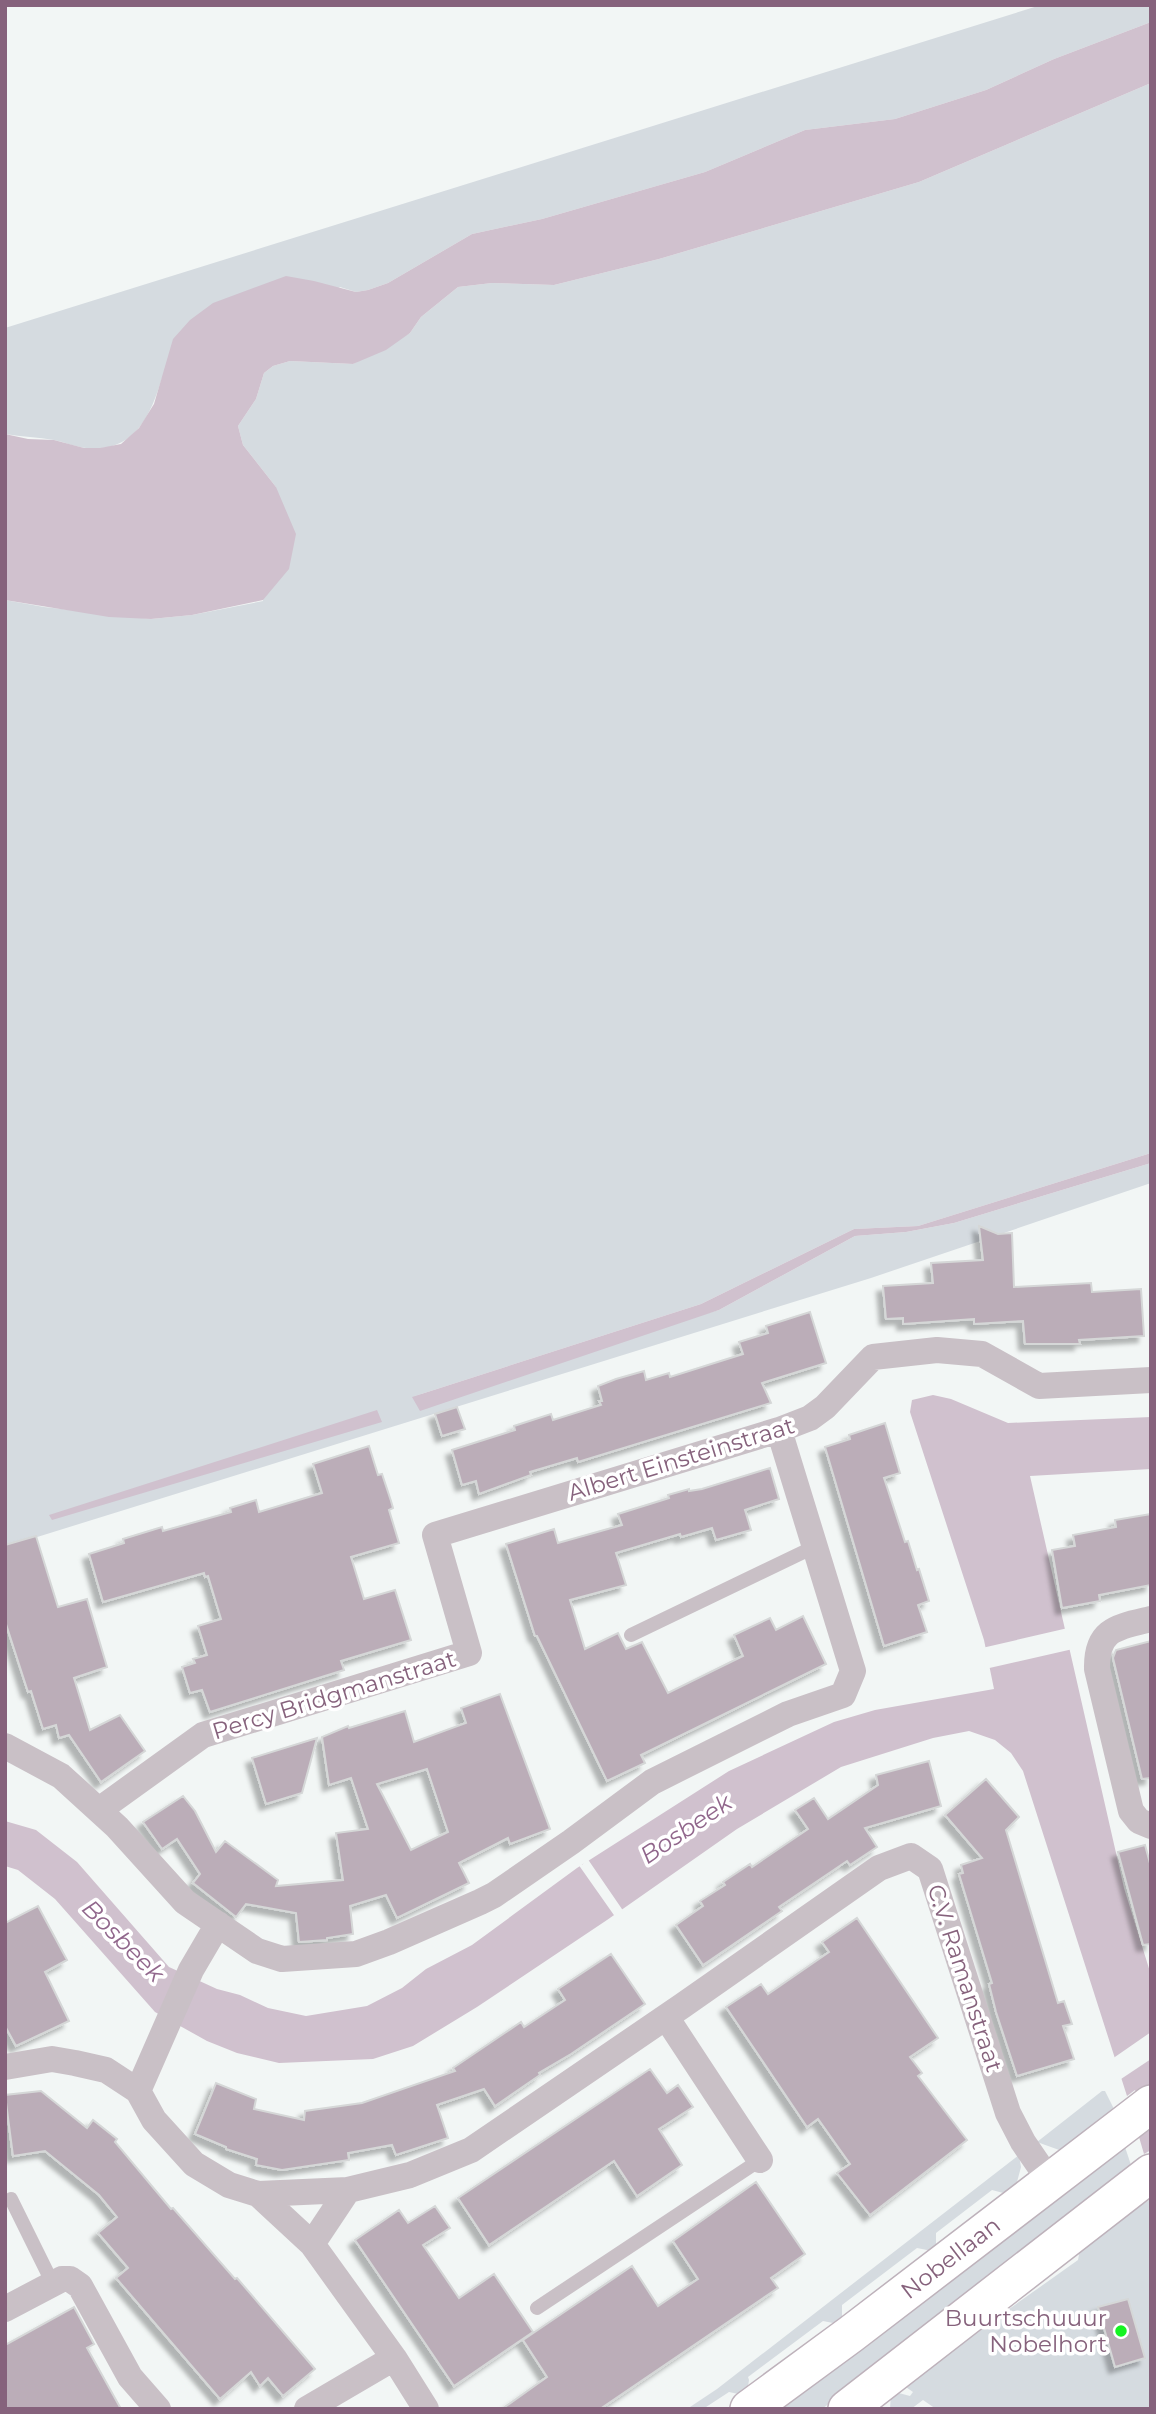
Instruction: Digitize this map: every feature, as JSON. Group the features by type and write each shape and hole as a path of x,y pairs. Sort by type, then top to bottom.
{"street":[{"name":"Albert Einsteinstraat","path":"435,1535 779,1430 810,1418 873,1357 937,1350 982,1354 1040,1386 1151,1380"},
{"path":"5,1746 61,1776 99,1810 185,1902 257,1951 282,1959 356,1954 389,1942 494,1895 652,1782 788,1714 843,1695 853,1671 779,1430"},
{"name":"Percy Bridgmanstraat","path":"99,1810 204,1735 469,1653 435,1535"},
{"path":"1151,1619 1122,1626 1102,1638 1097,1652 1097,1669 1131,1811 1139,1821 1151,1826"},
{"name":"C.V. Ramanstraat","path":"258,2194 348,2190 410,2175 471,2150 879,1868 911,1856 930,1869 1009,2113 1023,2142 1049,2180"},
{"path":"138,2091 191,1970 218,1924"},
{"path":"666,2017 760,2160"},
{"path":"5,2067 52,2059 75,2063 106,2070 138,2091 154,2120 194,2164 229,2185 258,2194 312,2244 394,2358 426,2409"},
{"name":"Nobellaan","path":"749,2409 1145,2107"},
{"path":"847,2409 1151,2173"},
{"path":"312,2244 348,2190"},
{"path":"5,2309 52,2282 71,2279 80,2286 130,2378 158,2409"},
{"path":"307,2409 394,2358"}],"lane":[{"path":"631,1635 814,1547"},
{"path":"537,2308 760,2160"},
{"path":"11,2199 52,2282"}],"shaded area":[{"path":"1041,5 1151,5 1151,22 1054,59 986,90 895,119 805,130 705,172 542,219 472,234 388,283 368,290 356,292 340,287 162,378 145,419 137,430 116,445 86,448 54,440 5,434 5,328"},
{"path":"1151,83 1151,1153 918,1226 854,1229 701,1304 412,1397 719,1310 855,1236 906,1232 954,1223 1151,1163 1151,1183 871,1278 5,1547 5,600 151,619 192,615 263,601 276,487 243,445 238,426 256,399 264,373 273,366 290,361 353,364 410,333 421,317 458,287 492,283 554,285 659,259 919,182"},
{"path":"1105,2091 1115,2111 1062,2151 1037,2142"},
{"path":"1125,2147 1131,2165 1059,2225 822,2409 777,2409"},
{"path":"1019,2155 1019,2185 1007,2194 992,2190 936,2233 936,2249 932,2251 917,2248 842,2305 842,2322 838,2324 823,2321 748,2377 747,2393 743,2395 729,2392 703,2409 687,2409 717,2389"},
{"path":"1151,2199 1151,2408 936,2409 923,2400 911,2409 890,2409 891,2394 895,2392 910,2396 913,2392 903,2385 985,2327 989,2318 995,2319 1078,2260 1080,2249 1140,2201 1143,2204"}],"water":[{"path":"1151,22 1151,83 919,182 659,259 554,285 492,283 458,287 421,317 410,333 386,350 353,364 290,361 273,366 264,373 256,399 238,426 243,445 276,487 296,534 289,569 263,600 192,615 151,619 109,617 5,600 5,434 28,439 54,440 84,448 121,444 139,428 154,404 173,339 190,320 213,303 286,276 356,292 368,290 388,283 472,234 542,219 705,172 805,130 895,119 986,90 1054,59"},
{"path":"1151,1153 1151,1163 954,1223 906,1232 855,1236 719,1310 420,1411 412,1397 701,1304 854,1229 918,1226"},
{"name":"Bosbeek","path":"933,1395 951,1399 1008,1423 1151,1417 1151,1469 1030,1476 1124,1888 1151,1975 1151,2150 1144,2154 1139,2137 1149,2130 1135,2090 1127,2096 1023,1771 1011,1753 995,1740 969,1731 933,1738 841,1767 737,1829 477,2007 413,2046 373,2059 279,2063 237,2053 207,2041 155,2012 55,1899 18,1870 5,1866 5,1821 36,1830 77,1862 169,1967 268,2008 306,2016 367,2006 402,1988 426,1969 472,1945 577,1868 729,1771 834,1722 875,1710 994,1689 984,1640 910,1412 912,1400"},
{"path":"377,1410 382,1422 52,1520 49,1515"}],"pier":[{"path":"1068,1628 1073,1649 985,1669 982,1648"},
{"path":"587,1858 624,1912 616,1918 578,1864 582,1865"},
{"path":"1151,2032 1151,2059 1118,2081 1112,2059"}],"building":[{"path":"979,1226 998,1234 1012,1233 1014,1287 1091,1283 1092,1292 1141,1289 1144,1336 1079,1340 1080,1344 1025,1344 1023,1321 974,1324 974,1319 903,1324 903,1318 886,1319 883,1286 933,1283 931,1263 983,1260"},
{"path":"810,1312 826,1363 762,1383 771,1403 578,1462 577,1458 530,1472 531,1475 479,1494 476,1481 462,1485 452,1450 515,1430 514,1426 551,1414 553,1420 601,1405 598,1386 616,1379 644,1371 646,1380 669,1373 670,1377 743,1354 739,1342 768,1333 766,1326"},
{"path":"457,1407 465,1429 442,1436 435,1414"},
{"path":"885,1423 900,1473 884,1478 905,1542 908,1541 929,1601 918,1605 927,1632 884,1646 825,1447 850,1439 849,1435"},
{"path":"369,1446 378,1475 382,1474 391,1501 393,1508 389,1510 399,1543 351,1557 364,1599 395,1590 411,1640 341,1661 344,1670 210,1712 202,1690 190,1693 182,1667 195,1663 193,1659 207,1655 198,1626 221,1619 208,1576 205,1577 204,1573 103,1602 89,1554 124,1543 123,1539 162,1527 163,1531 231,1512 230,1508 256,1500 259,1512 322,1493 313,1464"},
{"path":"770,1468 779,1499 745,1510 751,1530 716,1540 712,1528 681,1537 680,1534 616,1553 626,1585 570,1600 585,1649 618,1633 626,1649 642,1642 668,1693 743,1656 734,1635 770,1618 776,1630 803,1616 826,1664 641,1755 645,1763 607,1781 535,1636 506,1544 554,1529 558,1543 622,1525 618,1514 669,1498 668,1495 689,1489 702,1489"},
{"path":"1151,1514 1151,1585 1099,1595 1100,1601 1062,1608 1052,1550 1075,1546 1073,1535 1116,1527 1115,1520"},
{"path":"36,1536 58,1607 87,1599 107,1667 74,1678 90,1730 120,1715 145,1751 101,1782 69,1735 59,1738 56,1725 43,1729 5,1621 5,1545"},
{"path":"1151,1641 1151,1778 1142,1779 1113,1658 1116,1650"},
{"path":"500,1694 550,1829 510,1844 508,1838 459,1863 469,1883 397,1918 386,1895 350,1906 353,1934 327,1940 299,1942 296,1913 246,1904 236,1917 193,1883 200,1874 177,1839 162,1849 143,1822 183,1796 195,1811 216,1852 225,1841 278,1880 276,1886 343,1880 336,1833 368,1829 351,1778 329,1785 322,1737 348,1726 349,1728 405,1711 414,1742 466,1723 461,1708","holes":["427,1769 448,1832 411,1850 377,1784"]},
{"path":"317,1738 302,1793 266,1804 252,1758"},
{"path":"929,1761 941,1806 865,1828 877,1847 850,1865 847,1861 779,1907 782,1911 703,1965 676,1925 703,1906 700,1901 725,1885 723,1882 750,1864 752,1867 808,1829 795,1810 814,1798 828,1819 878,1785 876,1775"},
{"path":"986,1779 1019,1817 1006,1830 1058,2003 1064,2001 1072,2024 1063,2026 1074,2059 1017,2076 996,2012 989,1984 992,1983 959,1874 963,1873 961,1865 982,1858 945,1815"},
{"path":"1145,1845 1151,1867 1151,1944 1143,1945 1118,1852"},
{"path":"38,1906 67,1960 45,1972 69,2021 16,2046 5,2026 5,1923"},
{"path":"857,1918 938,2038 910,2057 922,2073 918,2076 967,2140 870,2215 837,2173 850,2164 818,2119 807,2127 726,2007 761,1984 768,1994 829,1952 822,1942"},
{"path":"611,1954 645,2004 539,2073 540,2075 495,2106 484,2089 437,2105 448,2138 396,2155 392,2145 348,2153 349,2160 282,2170 256,2165 257,2159 226,2149 195,2134 216,2083 256,2099 254,2109 304,2120 305,2111 362,2103 455,2071 453,2068 521,2022 524,2027 565,2000 558,1989"},
{"path":"650,2069 667,2093 678,2085 693,2107 659,2129 682,2165 637,2196 614,2161 489,2245 458,2198"},
{"path":"41,2091 87,2128 93,2120 117,2139 115,2142 171,2209 173,2208 235,2279 237,2278 315,2369 283,2396 268,2378 260,2386 251,2372 220,2399 116,2278 128,2268 98,2233 117,2217 99,2195 45,2151 13,2156 5,2095"},
{"path":"756,2182 805,2254 771,2278 778,2288 600,2409 502,2409 547,2377 523,2340 632,2266 658,2306 698,2279 673,2241"},
{"path":"435,2206 450,2228 423,2245 459,2298 494,2274 533,2332 454,2386 355,2240 399,2210 408,2223"},
{"path":"1128,2299 1145,2358 1115,2367 1098,2307"},
{"path":"74,2307 94,2344 87,2348 121,2409 5,2409 5,2345"}],"place":[{"name":"Buurtschuuur Nobelhort","path":"1121,2331"}]}
